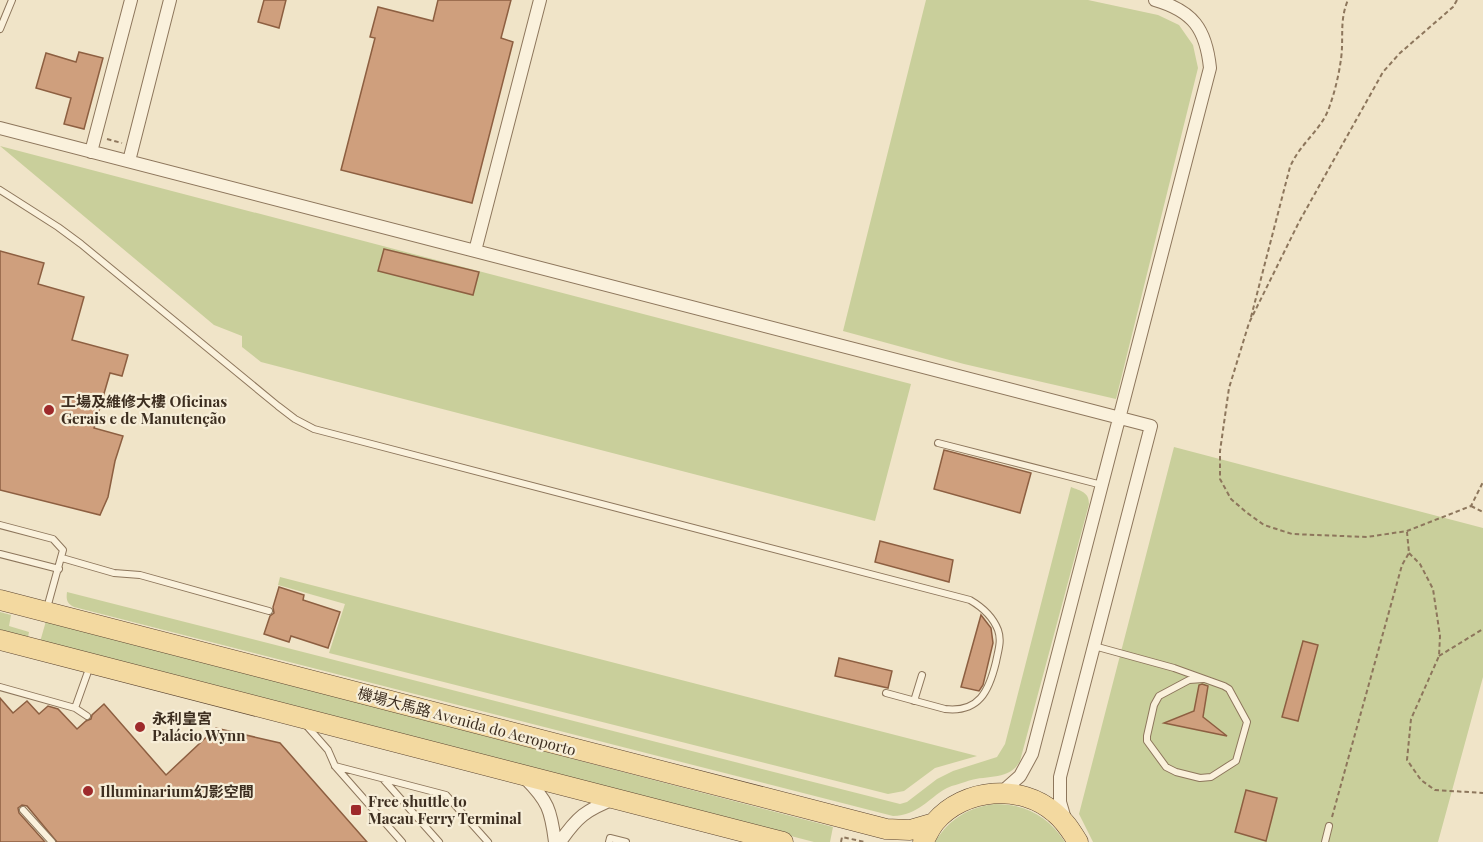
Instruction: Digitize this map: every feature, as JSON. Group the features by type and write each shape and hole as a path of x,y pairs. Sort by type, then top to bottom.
{"main road":[{"name":"機場大馬路 Avenida do Aeroporto","path":"0,600 885,830 910,830 934,823"},
{"path":"0,640 783,842"},
{"path":"923,842 934,823 948,810 965,800 983,794 1002,792 1038,801 1067,825 1078,842"}],"street":[{"path":"92,152 131,0"},
{"path":"129,161 170,0"},
{"path":"475,251 540,0"},
{"path":"1002,792 1020,776 1032,754 1210,68 1208,47 1201,29 1188,15 1173,5 1155,0"},
{"path":"0,128 1151,426 1060,777 1060,802 1067,825"},
{"path":"522,774 541,794 552,814 555,842"},
{"path":"560,842 579,816 591,808 615,799"}],"lane":[{"path":"0,28 12,0"},
{"path":"0,190 81,244 278,406 295,419 314,429 962,598 980,605 994,622 1000,637 1000,647 992,678 984,694 971,706 954,710 886,693"},
{"path":"938,443 1102,485"},
{"path":"0,525 53,539 63,550 46,612"},
{"path":"0,554 59,569"},
{"path":"62,558 114,573 140,575 269,611"},
{"path":"1094,646 1174,668 1203,679 1229,689 1247,722 1239,757 1211,777 1200,778 1171,770 1149,745 1146,736 1154,705 1159,696 1189,680 1203,679"},
{"path":"75,708 91,664"},
{"path":"914,701 922,675"},
{"path":"0,687 75,708 87,716"},
{"path":"299,717 328,750 335,766 402,842"},
{"path":"335,766 446,795 488,842"},
{"path":"383,778 439,842"},
{"path":"23,810 52,842"},
{"path":"1325,842 1329,826"},
{"path":"609,842 610,838 626,842"}],"path":[{"path":"1348,0 1342,14 1341,59 1330,106 1318,129 1295,155 1290,166 1249,323 1229,388 1220,451 1220,479 1231,499 1264,525 1292,534 1366,537 1407,531 1470,506 1483,482"},
{"path":"1249,323 1299,222 1383,72 1400,53 1453,7 1457,0"},
{"path":"95,136 133,146"},
{"path":"1470,506 1483,512"},
{"path":"1329,826 1402,565 1409,554 1407,531"},
{"path":"1409,554 1420,564 1433,589 1440,636 1439,656 1411,719 1407,760 1421,780 1435,790 1483,793"},
{"path":"1439,656 1483,629"},
{"path":"841,842 842,837 865,842"}],"green space":[{"path":"926,0 1088,0 1158,15 1179,25 1193,45 1198,68 1116,399 964,364 843,331"},
{"path":"0,146 911,384 875,521 261,362 242,347 242,336 214,325"},
{"path":"1174,447 1483,528 1483,677 1438,842 1093,842 1079,814"},
{"path":"1071,487 1086,494 1089,504 1020,761 1010,772 949,787 916,810 893,816 74,607 68,603 67,597 67,592 900,804 907,802 937,779 953,771 997,757 1005,744"},
{"path":"280,577 977,756 935,768 904,791 888,794 329,653 345,604 278,585"},
{"path":"0,612 11,615 9,626 29,632 27,642 0,634"},
{"path":"46,621 833,827 830,842 814,842 40,642"},
{"path":"995,804 1017,806 1035,813 1051,825 1065,842 935,842 960,816 968,811"}],"building":[{"path":"264,0 286,0 279,28 258,22"},
{"path":"438,0 511,0 501,38 513,42 472,203 341,170 375,38 370,37 378,7 433,21"},
{"path":"79,52 103,58 84,129 64,124 71,98 36,88 46,53 76,62"},
{"path":"384,249 479,272 473,295 378,271"},
{"name":"工場及維修大樓 Oficinas Gerais e de Manutenção","path":"0,251 44,263 38,284 84,297 72,340 128,355 122,376 110,373 94,428 123,436 108,497 100,515 0,490"},
{"path":"944,450 1031,473 1020,513 934,489"},
{"path":"880,541 953,560 949,582 875,562"},
{"path":"279,587 304,595 303,600 340,612 328,648 291,636 289,642 264,634 270,616 274,613 273,607"},
{"path":"981,615 991,628 993,643 983,685 979,691 961,687"},
{"path":"1303,641 1318,645 1298,721 1282,717"},
{"path":"839,658 892,671 888,688 835,676"},
{"path":"1199,685 1208,686 1203,717 1227,736 1164,723 1194,711"},
{"name":"永利皇宮 Palácio Wynn","path":"0,698 13,713 27,701 39,714 48,706 58,709 77,729 91,719 92,715 104,704 166,775 216,728 280,743 367,842 57,842 27,806 22,805 18,808 19,813 45,842 0,842"},
{"path":"1246,790 1277,798 1266,841 1235,832"}],"place":[{"name":"工場及維修大樓 Oficinas Gerais e de Manutenção","path":"49,410"},
{"name":"永利皇宮 Palácio Wynn","path":"140,727"},
{"name":"Illuminarium幻影空間","path":"88,791"},
{"name":"Free shuttle to Macau Ferry Terminal","path":"356,810"}]}
